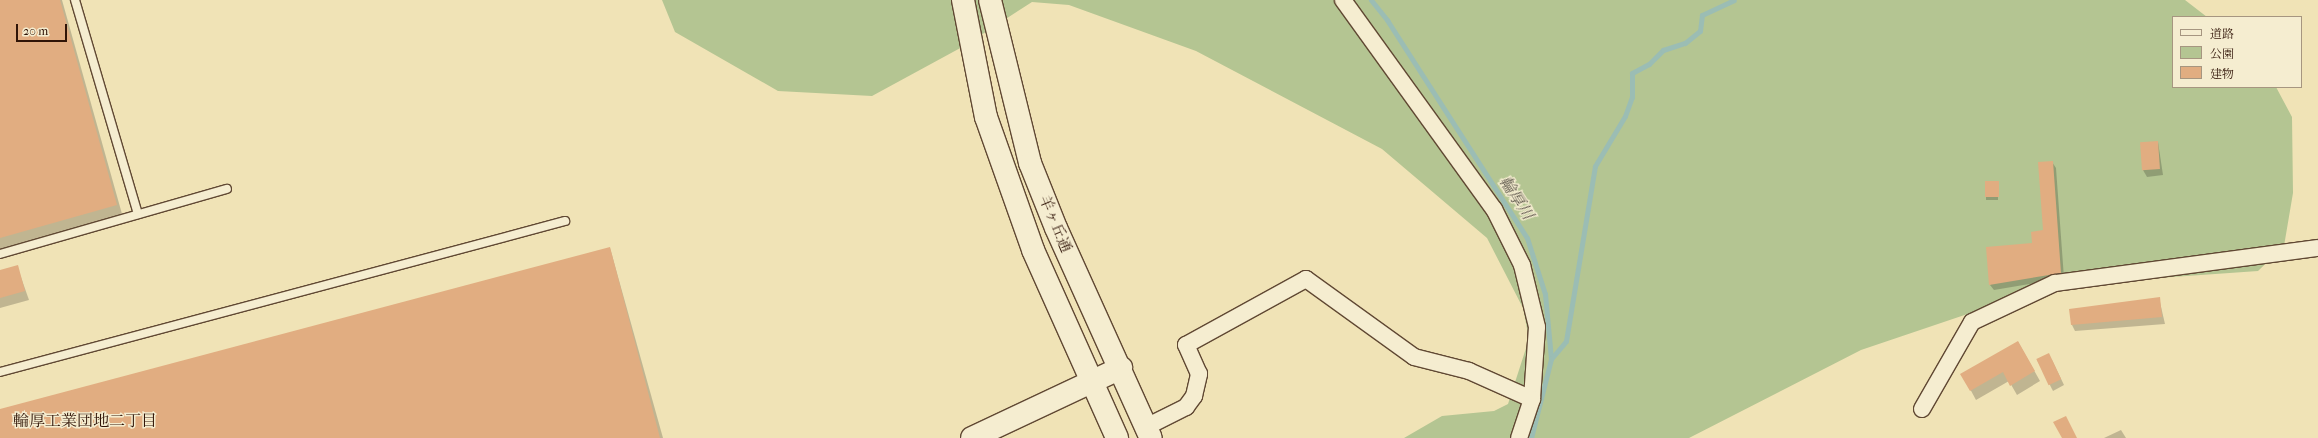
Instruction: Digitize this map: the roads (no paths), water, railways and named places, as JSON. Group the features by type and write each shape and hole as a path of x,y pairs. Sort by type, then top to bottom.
{"main road":[{"name":"羊ヶ丘通","path":"963,0 986,117 1034,250 1116,438"},
{"name":"羊ヶ丘通","path":"990,0 1030,163 1056,228 1149,432"},
{"path":"972,438 1120,368"}],"street":[{"path":"1343,0 1494,209 1522,266 1537,327 1532,399 1518,438"},
{"path":"1922,409 1972,322 2055,283 2318,248"},
{"path":"1149,432 1186,407 1194,396 1199,374 1186,345 1306,279 1414,357 1469,371 1532,399"}],"lane":[{"path":"75,0 138,214"},
{"path":"0,254 227,189"},
{"path":"0,372 565,221"}],"waterway":[{"name":"輪厚川","path":"1371,0 1387,20 1527,238 1545,294 1551,359 1531,438"},
{"path":"1551,359 1566,341 1595,166 1625,116 1632,97 1632,73 1649,64 1663,50 1685,43 1700,31 1702,15 1734,0"}],"district":[{"name":"輪厚工業団地二丁目","path":"85,421"}]}
